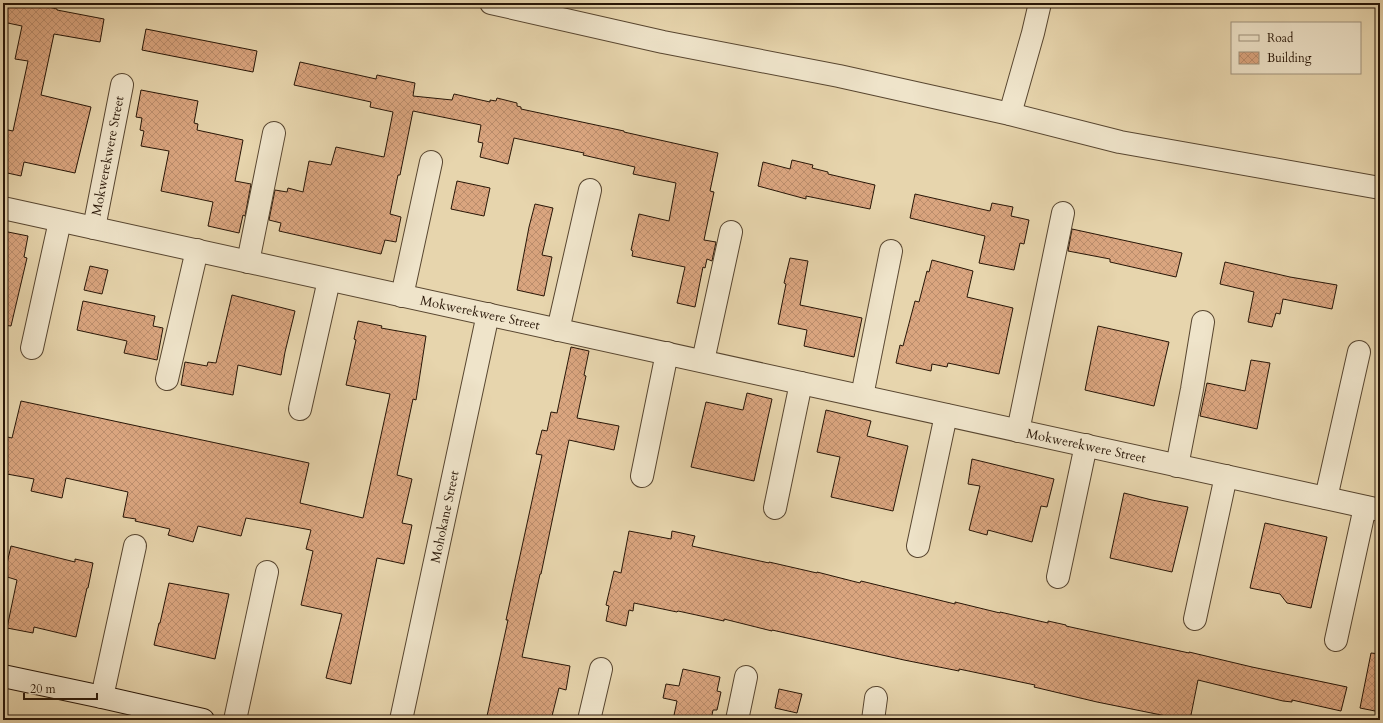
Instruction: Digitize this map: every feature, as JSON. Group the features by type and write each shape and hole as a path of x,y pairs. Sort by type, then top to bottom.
{"street":[{"path":"490,3 663,42 839,76 1010,114 1120,142 1380,188"},
{"path":"1010,114 1040,3"},
{"name":"Mokwerekwere Street","path":"94,228 122,85"},
{"path":"248,262 274,132"},
{"name":"Mokwerekwere Street","path":"402,296 431,162"},
{"name":"Mokwerekwere Street","path":"558,330 590,190"},
{"name":"Mokwerekwere Street","path":"3,208 1373,508"},
{"path":"1018,431 1063,213"},
{"path":"32,348 60,221"},
{"path":"703,361 731,232"},
{"path":"167,379 197,250"},
{"path":"862,396 891,251"},
{"path":"300,409 329,280"},
{"name":"Mohokane Street","path":"402,720 488,314"},
{"path":"1177,466 1203,322"},
{"path":"1326,498 1359,352"},
{"path":"642,476 667,353"},
{"path":"775,508 801,383"},
{"path":"918,546 946,415"},
{"path":"1058,577 1086,446"},
{"path":"1195,619 1226,476"},
{"path":"1336,640 1373,508"},
{"path":"102,697 135,546"},
{"path":"235,720 267,572"},
{"path":"590,720 601,669"},
{"path":"3,676 203,720"},
{"path":"737,720 746,677"},
{"path":"873,720 876,698"}],"building":[{"path":"3,3 31,3 57,10 104,19 100,42 54,34 41,95 91,107 75,173 24,162 21,176 3,172 3,129 13,131 28,61 15,59 22,26 3,22"},
{"path":"146,29 257,51 253,72 142,50"},
{"path":"300,62 376,79 377,75 415,83 413,96 452,100 454,94 490,102 490,100 496,101 497,98 517,103 517,106 521,107 521,109 718,153 710,191 714,192 704,240 716,242 712,261 707,259 705,268 703,267 695,307 677,303 685,267 632,256 633,251 631,250 639,214 669,221 676,183 633,174 635,167 583,155 584,153 514,138 508,164 480,157 483,143 478,142 481,125 413,111 400,175 398,175 390,214 401,217 396,242 385,240 381,254 279,231 281,223 269,220 275,190 287,192 288,188 303,192 309,161 331,165 336,147 384,157 393,112 370,107 371,102 294,85"},
{"path":"141,90 198,101 194,123 198,124 197,130 243,140 235,181 251,184 245,216 243,215 239,233 208,226 213,202 161,191 169,151 141,146 144,131 140,130 142,118 136,117"},
{"path":"792,160 813,165 812,168 828,172 828,174 875,185 870,209 806,196 806,199 758,186 763,162 790,169"},
{"path":"457,181 490,188 484,216 451,209"},
{"path":"915,194 990,211 992,203 1013,207 1011,216 1029,220 1024,244 1020,243 1014,270 979,263 985,236 910,218"},
{"path":"535,204 553,208 542,255 552,257 544,296 517,290"},
{"path":"1072,229 1182,253 1176,277 1110,262 1110,259 1068,251"},
{"path":"3,231 28,236 24,257 27,258 11,326 3,325"},
{"path":"790,258 808,261 800,305 862,318 854,357 804,346 807,330 778,324 786,284 784,283"},
{"path":"932,260 973,271 967,297 1013,308 999,374 948,363 947,367 932,364 931,371 896,363 900,345 903,346 915,301 919,302 927,271 929,272"},
{"path":"1225,262 1290,277 1337,285 1332,309 1283,299 1280,314 1276,313 1272,327 1248,322 1254,292 1220,284"},
{"path":"90,266 108,270 102,294 84,290"},
{"path":"232,295 295,311 281,375 238,365 233,395 181,385 185,362 207,366 208,362 216,363"},
{"path":"83,301 155,316 153,326 163,328 157,360 124,353 127,341 77,330"},
{"path":"358,321 382,326 381,328 426,336 416,400 413,399 397,475 412,479 402,523 412,525 404,564 377,558 351,684 326,678 342,614 301,605 313,551 306,549 311,530 246,518 241,536 198,526 193,542 168,535 170,529 135,521 136,519 123,517 128,492 66,478 62,498 31,491 34,479 7,474 8,471 3,470 3,436 12,438 21,401 309,463 300,503 363,518 390,394 346,385 356,340 354,339"},
{"path":"1098,326 1169,342 1154,406 1085,390"},
{"path":"571,347 589,351 584,375 586,376 577,418 619,426 614,450 569,440 522,657 570,666 566,690 559,688 551,720 503,720 487,716 508,620 506,620 542,455 536,454 542,430 547,431 551,412 557,413"},
{"path":"1251,360 1270,363 1257,429 1200,416 1207,383 1245,391"},
{"path":"747,393 772,399 754,481 691,467 706,402 743,410"},
{"path":"826,410 871,421 867,436 908,446 893,511 831,497 840,457 817,452"},
{"path":"972,459 1054,479 1047,507 1041,506 1032,542 988,530 987,535 969,530 980,486 968,484"},
{"path":"1124,493 1188,507 1172,572 1110,558"},
{"path":"1265,523 1327,537 1311,608 1287,603 1280,594 1250,588"},
{"path":"629,531 671,539 672,531 695,536 692,546 817,572 860,583 861,581 955,604 955,602 1048,623 1048,621 1347,687 1341,711 1292,700 1292,702 1283,701 1198,680 1190,720 1186,720 1097,702 1034,687 1035,685 959,669 959,671 904,660 724,619 724,621 634,603 633,611 629,610 626,626 606,621 609,606 606,605 614,571 621,573"},
{"path":"11,546 75,562 75,559 93,563 76,637 34,627 33,633 7,628 17,580 4,576"},
{"path":"169,583 229,594 215,659 154,645"},
{"path":"1371,653 1380,654 1380,712 1360,708"},
{"path":"683,669 720,677 717,691 721,692 717,710 713,710 711,720 673,720 677,701 663,698 666,684 679,686"},
{"path":"779,689 802,694 797,713 775,708"}]}
